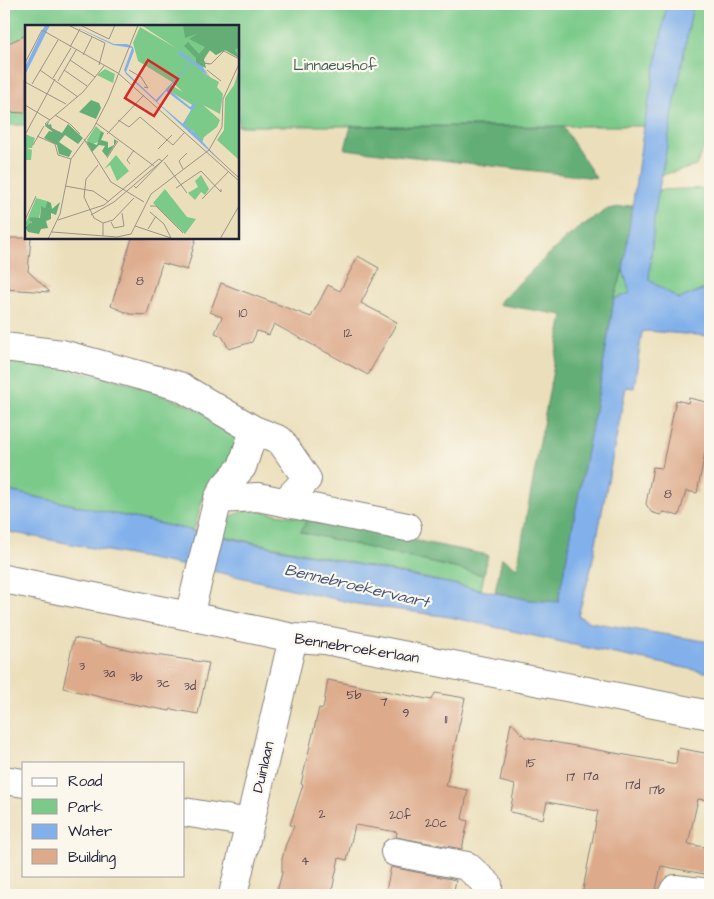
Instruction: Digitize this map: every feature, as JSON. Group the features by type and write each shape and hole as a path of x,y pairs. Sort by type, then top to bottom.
{"street":[{"path":"4,347 62,354 178,386 254,430 280,440 307,478 286,502"},
{"path":"189,616 215,510 225,486 242,467 254,430"},
{"path":"215,510 258,497 406,527"},
{"name":"Bennebroekerlaan","path":"4,579 293,638 325,640 710,715"},
{"name":"Duinlaan","path":"233,895 293,638"},
{"path":"4,780 22,783"},
{"path":"185,812 250,824"},
{"path":"395,852 467,866 488,885 486,895"},
{"path":"672,895 675,889 710,894"}],"green space":[{"name":"Linnaeushof","path":"4,4 710,4 710,133 696,166 662,175 665,153 644,126 239,126 239,25 25,25 25,125 4,125"},
{"path":"351,126 563,127 596,178 345,149"},
{"path":"710,188 710,287 679,299 614,299 643,203 659,190"},
{"path":"643,203 614,299 559,602 530,600 495,592 502,558 517,568 563,315 497,304 565,239 583,225 608,209"},
{"path":"4,358 35,362 127,382 186,404 231,425 238,437 225,476 207,483 194,531 4,490"},
{"path":"247,509 307,519 301,532 484,575 481,590 223,536 222,527 230,517"},
{"path":"307,519 488,555 484,575 301,532"}],"water":[{"name":"Bennebroekervaart","path":"667,4 693,4 655,211 649,280 679,299 710,287 710,336 642,332 634,388 626,387 591,569 578,616 590,622 710,642 710,673 610,653 450,617 357,604 222,573 4,531 4,490 530,600 558,602 601,379 614,299 630,293 623,270 644,126"}],"building":[{"path":"25,35 25,113 4,112 4,45"},
{"path":"4,238 31,239 28,271 50,292 4,289"},
{"path":"132,239 196,239 187,270 162,263 147,315 130,314 111,306"},
{"path":"358,256 379,268 361,303 397,322 368,375 274,324 269,335 257,331 252,342 229,349 222,336 215,333 222,317 210,312 221,283 311,317 328,285 340,291"},
{"path":"689,398 710,403 710,427 697,493 686,491 679,516 664,512 660,515 651,512 646,504 653,467 662,468 676,400 688,403"},
{"path":"74,638 155,655 209,663 198,714 117,701 63,688"},
{"path":"328,680 432,700 435,693 465,698 446,786 468,790 462,819 468,821 462,849 396,837 397,832 355,825 347,860 339,858 331,895 276,895 282,873 282,859 294,826 290,825 303,785 301,784 319,708 323,709"},
{"path":"511,722 525,737 676,764 678,748 710,754 710,784 706,800 698,799 688,844 710,848 710,875 661,866 655,895 582,895 598,811 547,802 543,819 510,812 515,785 500,781"},
{"path":"391,867 456,880 453,895 385,895"}]}
